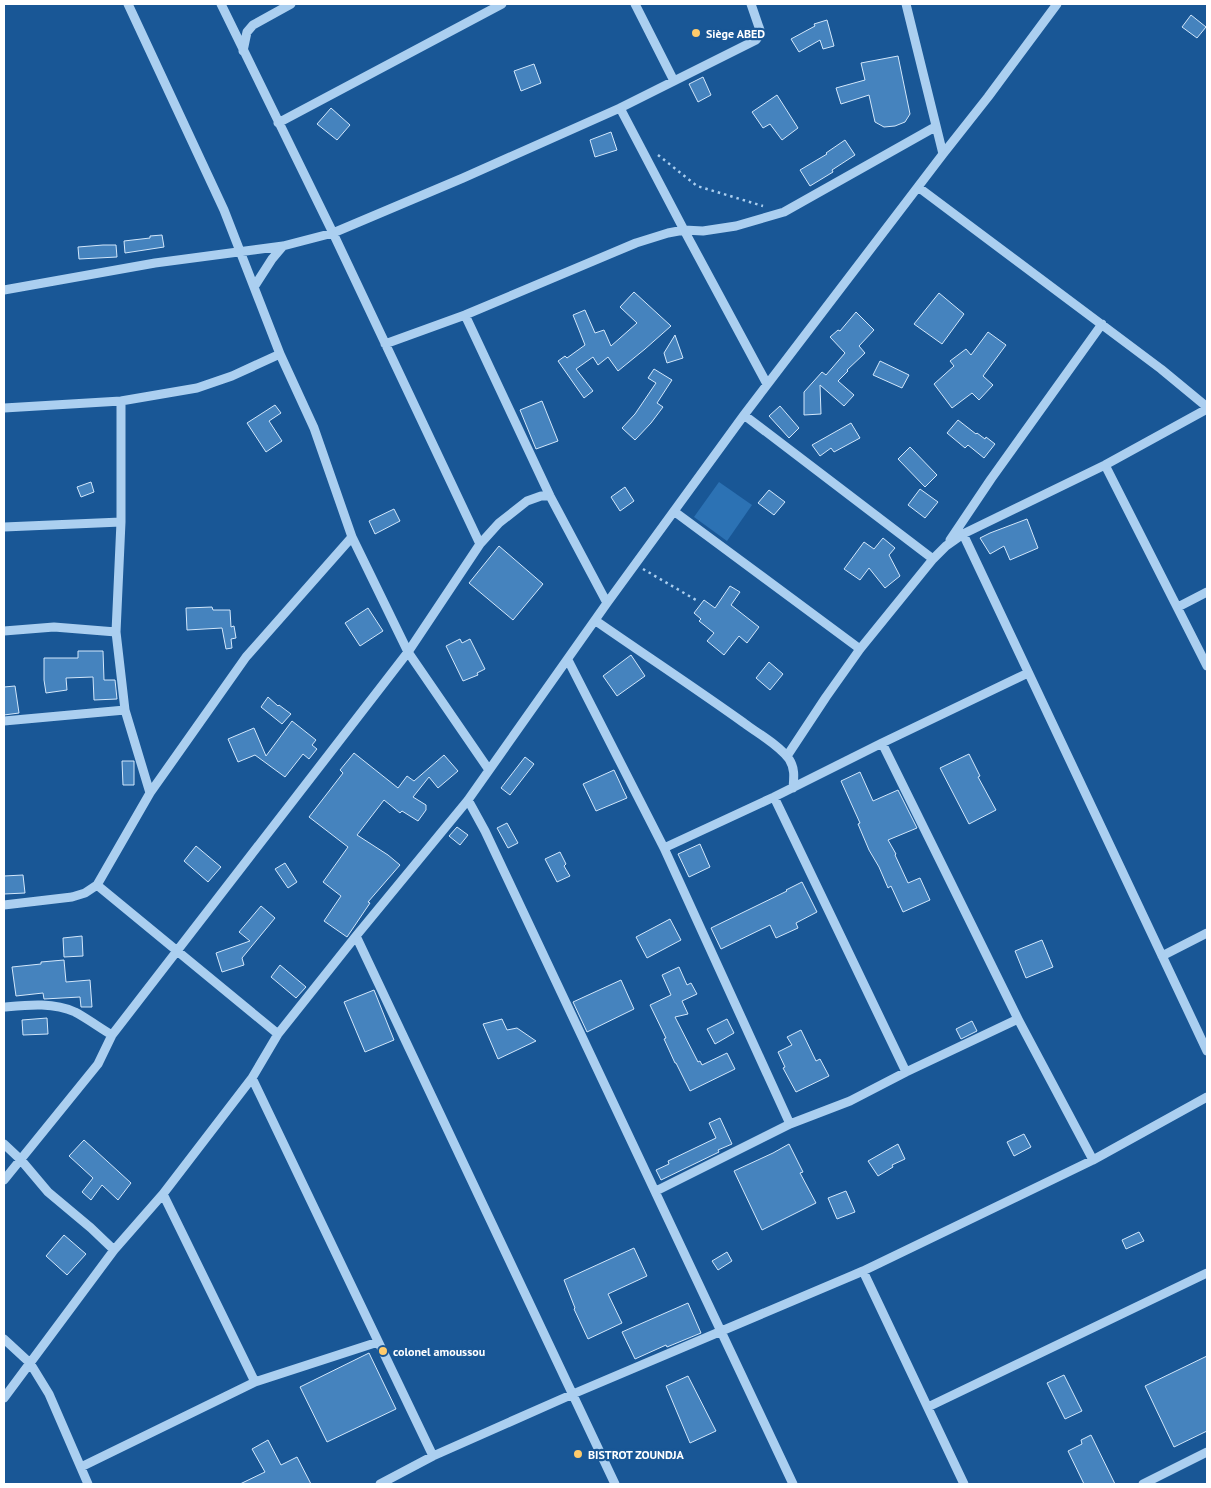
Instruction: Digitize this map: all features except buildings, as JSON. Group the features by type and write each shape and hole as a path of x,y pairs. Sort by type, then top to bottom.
{"street":[{"path":"128,4 224,210 280,354 314,428 352,537 408,652 489,770"},
{"path":"221,4 333,233 480,544"},
{"path":"243,51 247,32 253,25 291,4"},
{"path":"278,122 502,4"},
{"path":"634,4 674,81"},
{"path":"4,290 155,263 283,246 333,233 454,182 620,108 756,40 761,33 751,4"},
{"path":"906,4 935,128 943,154"},
{"path":"4,1398 114,1250 163,1194 252,1078 278,1034 468,800 744,415 1057,4"},
{"path":"620,108 767,384"},
{"path":"385,344 465,315 636,243 684,230 703,231 736,226 784,212 935,128"},
{"path":"787,756 860,649 933,559 946,546 963,534 1105,465 1207,408 1161,369 918,187"},
{"path":"254,287 283,246"},
{"path":"465,315 550,496 607,604"},
{"path":"946,546 991,478 1102,324"},
{"path":"4,408 121,401 197,388 232,376 280,354"},
{"path":"121,401 120,522 116,632 125,710 150,793"},
{"path":"744,415 933,559"},
{"path":"1105,465 1207,666"},
{"path":"4,1180 98,1064 112,1036 408,652 480,544 499,523 527,501 541,496 550,496"},
{"path":"675,512 860,649"},
{"path":"4,527 120,522"},
{"path":"963,534 1207,1051"},
{"path":"4,905 72,897 85,893 97,885 150,793 246,657 352,537"},
{"path":"1178,606 1207,592"},
{"path":"596,621 695,687 787,756 794,771 792,788"},
{"path":"4,631 54,627 116,632"},
{"path":"568,660 664,848 790,1124"},
{"path":"664,848 774,797 1028,673"},
{"path":"4,721 125,710"},
{"path":"882,743 1018,1019 1094,1160"},
{"path":"774,797 906,1072"},
{"path":"468,800 490,840 793,1484"},
{"path":"97,885 278,1034"},
{"path":"1162,956 1207,932"},
{"path":"356,936 615,1484"},
{"path":"4,1007 55,1006 73,1012 112,1036"},
{"path":"656,1191 790,1124 850,1101 1018,1019"},
{"path":"252,1078 433,1456"},
{"path":"380,1484 433,1456 573,1394 863,1271 1094,1160 1207,1097"},
{"path":"4,1144 21,1160 48,1192 114,1250"},
{"path":"163,1194 255,1382"},
{"path":"863,1271 964,1484"},
{"path":"928,1407 1207,1273"},
{"path":"4,1339 30,1363 50,1394 88,1484"},
{"path":"81,1467 255,1382 378,1342"},
{"path":"1144,1484 1207,1452"}],"path":[{"path":"654,152 697,186 784,212"},
{"path":"635,565 696,600"}],"shaded area":[{"path":"719,482 752,505 727,541 694,517"}],"place":[{"name":"Siège ABED","path":"696,33"},
{"name":"colonel amoussou","path":"383,1351"},
{"name":"BISTROT ZOUNDJA","path":"578,1454"}]}
